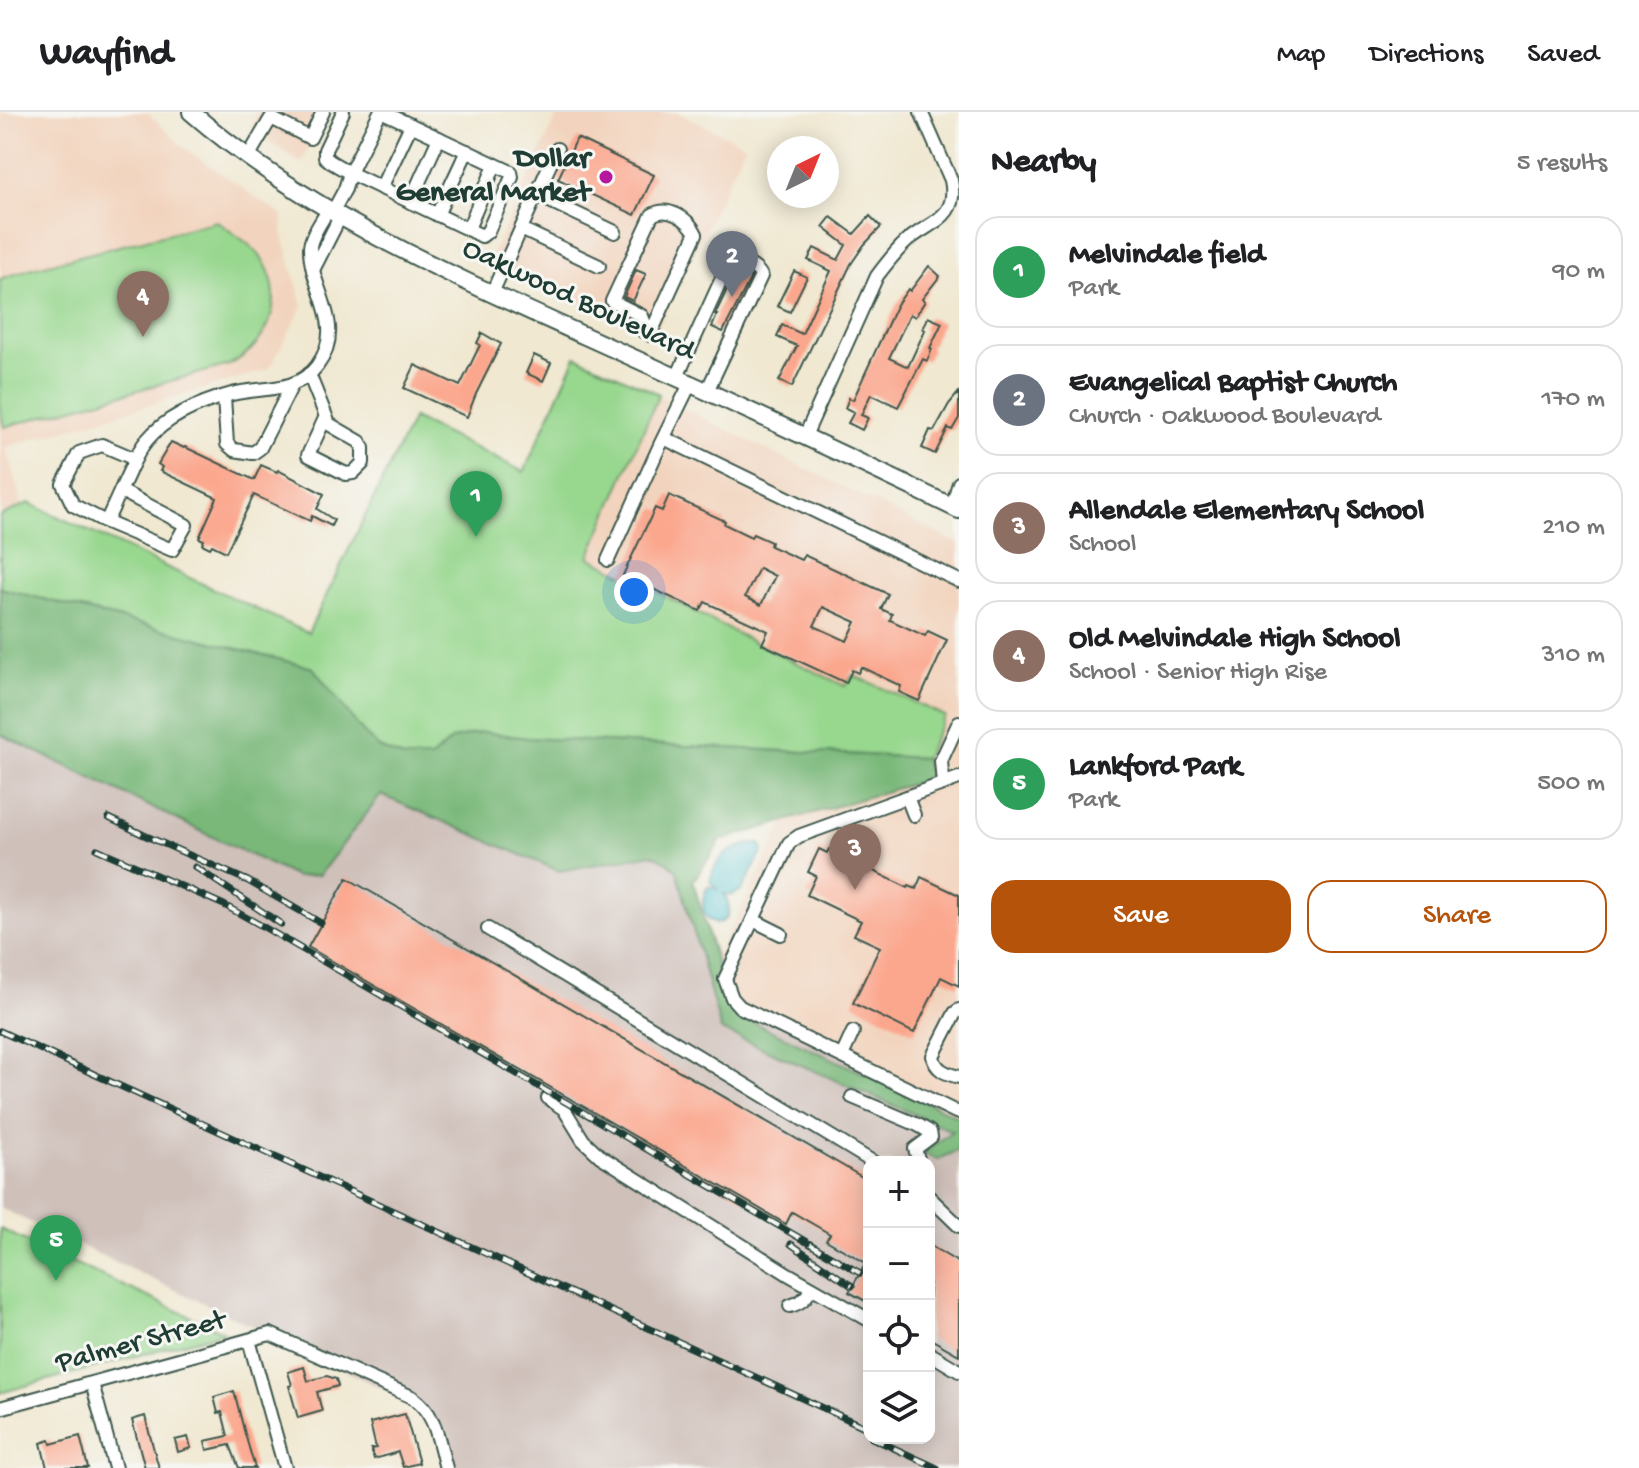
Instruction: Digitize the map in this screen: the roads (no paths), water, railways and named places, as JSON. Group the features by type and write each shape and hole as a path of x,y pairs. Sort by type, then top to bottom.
{"main road":[{"name":"Oakwood Boulevard","path":"191,112 248,157 333,213 492,293 955,508"}],"street":[{"path":"248,157 271,118 310,138 323,112"},
{"path":"106,522 135,459 147,440 170,420 234,393 292,385 315,369 329,339 328,317 313,270 350,173 381,112 511,172 512,177 488,231 482,236 350,173 331,162 325,157 325,150 343,112"},
{"path":"805,436 877,276 906,242 944,217 953,201 951,180 921,112"},
{"path":"381,188 411,125"},
{"path":"410,202 439,138"},
{"path":"492,293 557,149"},
{"path":"437,215 467,151"},
{"path":"468,229 495,165"},
{"path":"537,195 615,232"},
{"path":"667,211 686,220 696,234 646,333 642,316 612,301 652,215 667,211"},
{"path":"521,229 599,266"},
{"path":"608,560 664,438 693,342 730,263 740,261 756,269 761,276 707,391"},
{"path":"309,374 326,416 329,424 360,442 363,448 363,463 353,473 346,474 308,455 326,416"},
{"path":"224,397 227,444 234,450 253,453 260,448 292,385"},
{"path":"664,438 959,581"},
{"path":"121,491 186,525 172,550 73,505 63,484 79,453 102,445 135,459"},
{"path":"955,508 959,483"},
{"path":"943,784 941,761 959,722"},
{"path":"959,778 799,836 789,843 725,979 732,998 740,1007 959,1112"},
{"path":"907,797 914,815"},
{"path":"753,920 781,934"},
{"path":"488,929 863,1156"},
{"path":"959,1010 933,1056 938,1069 959,1077"},
{"path":"842,1056 853,1032"},
{"path":"852,1097 930,1132 931,1137 915,1149 917,1156"},
{"path":"548,1098 564,1109 583,1140 600,1156 863,1317"},
{"path":"935,1203 959,1226"},
{"path":"790,1306 799,1303 812,1288"},
{"name":"Palmer Street","path":"0,1408 270,1334 412,1397 425,1407 433,1420 446,1468"},
{"path":"249,1340 285,1468"},
{"path":"935,1357 959,1371"},
{"path":"92,1383 115,1468"}],"water":[{"path":"756,843 761,845 763,851 742,890 730,896 723,893 729,909 727,918 714,922 706,916 703,900 708,886 717,889 710,881 716,864 732,850"}],"railway":[{"path":"109,818 248,881 321,923"},
{"path":"97,849 224,905 262,926 860,1273"},
{"path":"195,867 281,924"},
{"path":"0,1031 863,1426"},
{"path":"791,1244 852,1286"},
{"path":"885,1444 937,1468"}],"place":[{"name":"Dollar General Market","path":"606,177"},
{"name":"Evangelical Baptist Church","path":"732,297"},
{"name":"Old Melvindale High School","path":"143,337"},
{"name":"Melvindale field","path":"476,537"},
{"name":"Allendale Elementary School","path":"855,890"},
{"name":"Lankford Park","path":"56,1281"}]}
